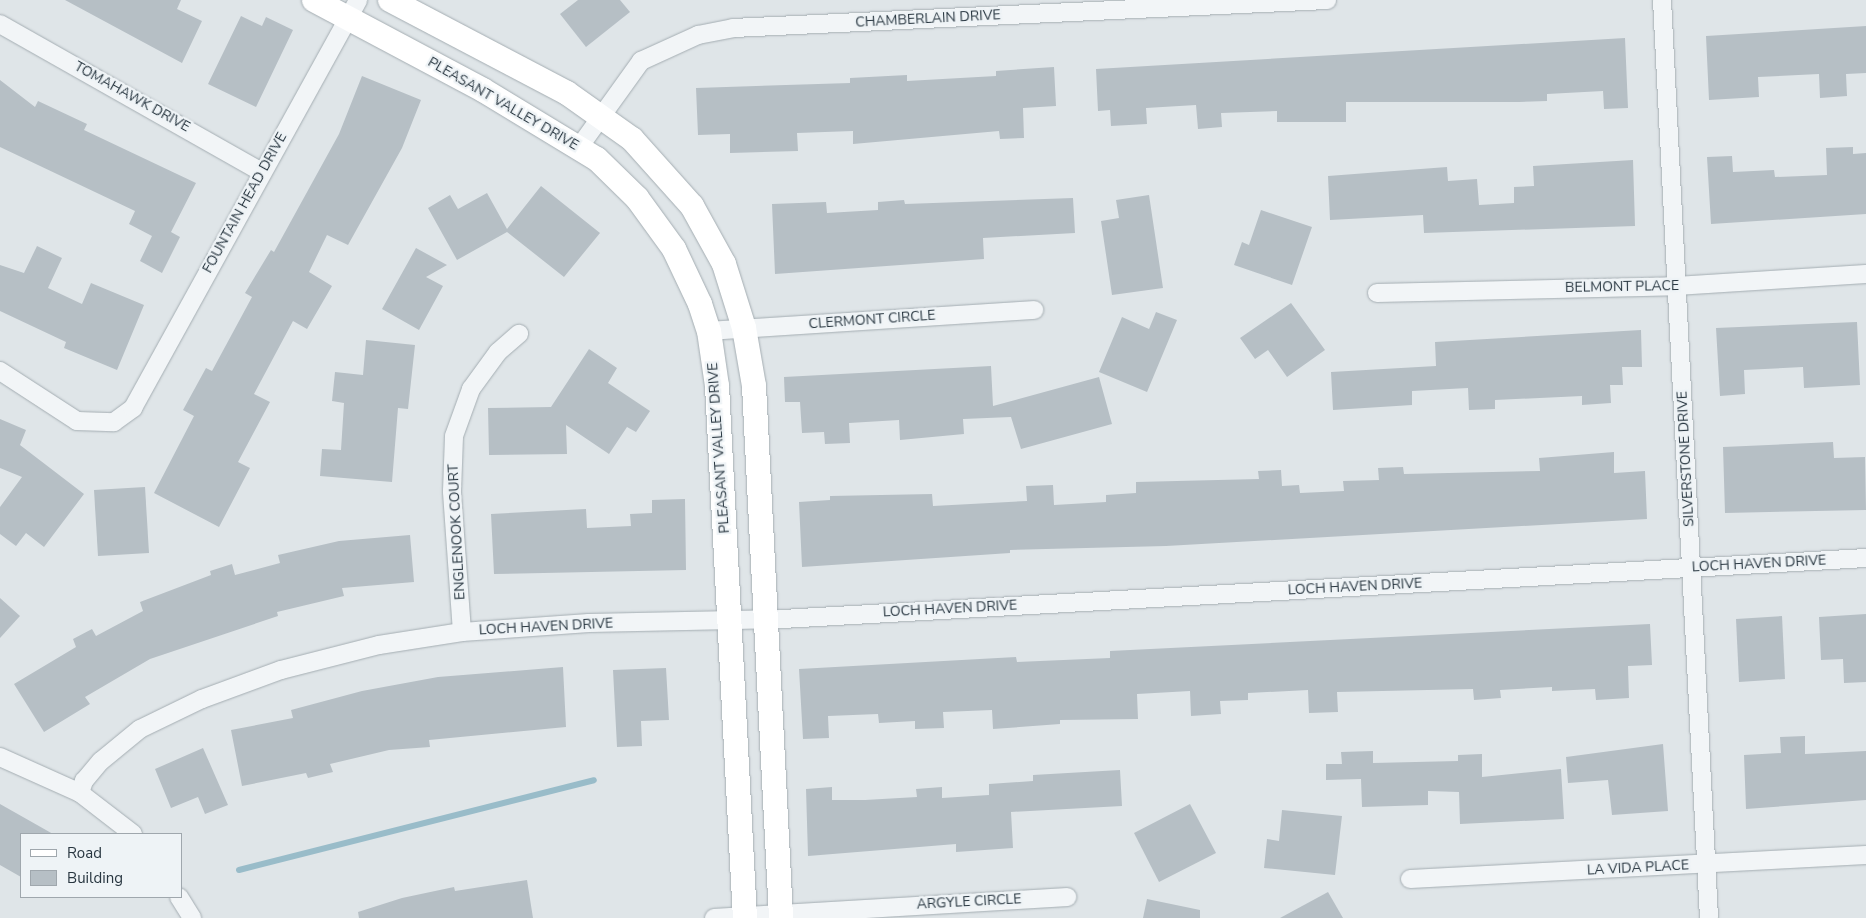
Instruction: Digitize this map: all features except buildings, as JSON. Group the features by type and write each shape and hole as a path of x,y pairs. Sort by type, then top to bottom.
{"street":[{"name":"PLEASANT VALLEY DRIVE","path":"314,0 353,9 580,146 637,198 663,234 709,331 717,386 745,916"},
{"path":"390,0 601,115 661,166 692,206 724,264 744,328 754,386 781,915"},
{"name":"CHAMBERLAIN DRIVE","path":"580,146 641,61 698,34 733,28 1327,0"},
{"name":"SILVERSTONE DRIVE","path":"1662,0 1676,286 1693,568 1709,918"},
{"name":"FOUNTAIN HEAD DRIVE","path":"0,371 78,421 114,422 133,408 353,9"},
{"name":"TOMAHAWK DRIVE","path":"0,24 262,172"},
{"name":"BELMONT PLACE","path":"1377,293 1676,286 1866,274"},
{"name":"CLERMONT CIRCLE","path":"709,331 1034,310"},
{"name":"ENGLENOOK COURT","path":"462,632 452,492 454,436 471,389 498,352 519,334"},
{"name":"LOCH HAVEN DRIVE","path":"80,794 84,781 101,761 140,729 202,699 281,670 379,645 462,632 589,623 729,622 1866,558"},
{"path":"0,757 80,794 132,833"},
{"name":"LA VIDA PLACE","path":"1410,879 1866,855"},
{"name":"ARGYLE CIRCLE","path":"714,918 1067,897"},
{"path":"180,898 192,918"}],"waterway":[{"path":"239,870 594,780"}]}
